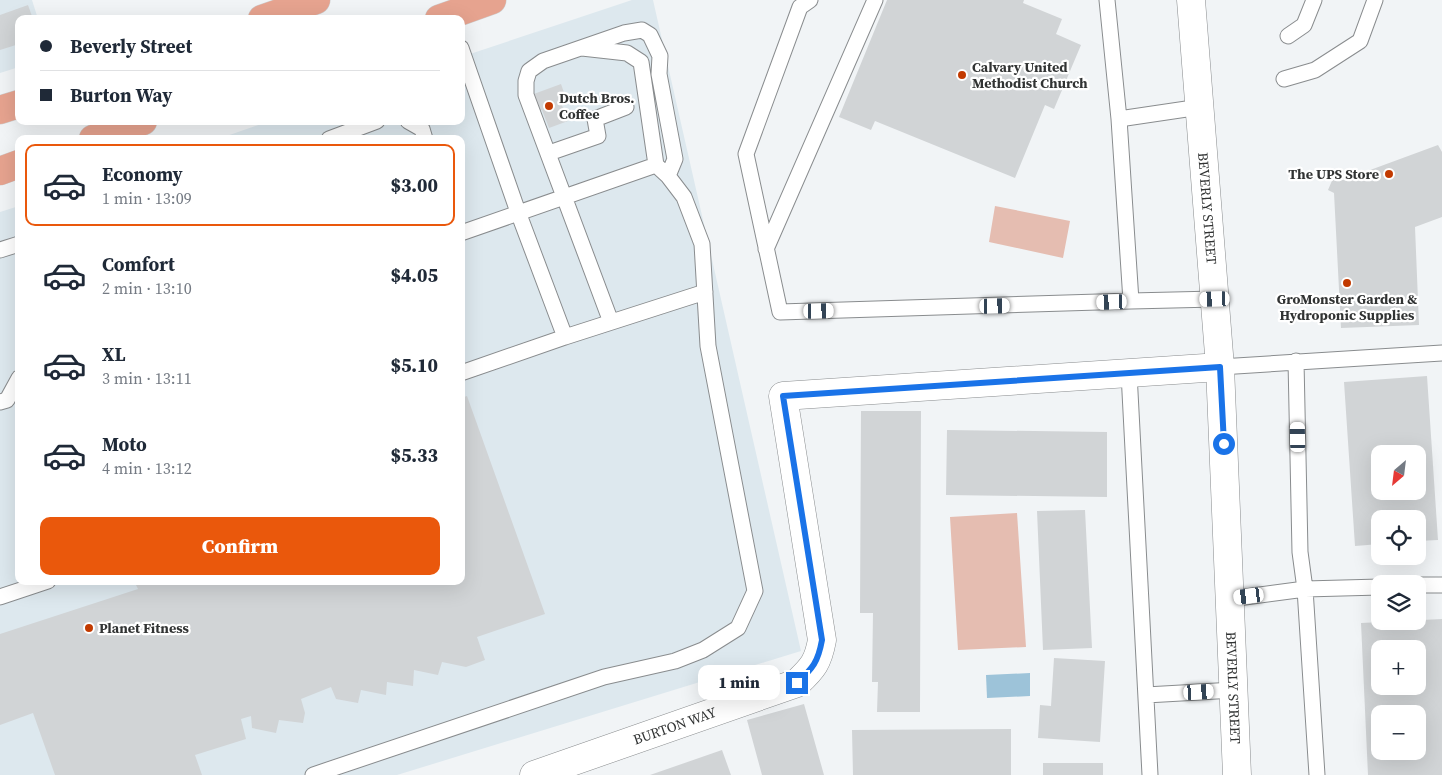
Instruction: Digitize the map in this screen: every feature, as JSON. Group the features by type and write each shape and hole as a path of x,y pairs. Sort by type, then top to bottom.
{"main road":[{"path":"273,15 316,0"},
{"path":"448,13 492,0"},
{"path":"0,110 15,105"},
{"path":"104,135 132,125"},
{"path":"0,171 15,165"}],"street":[{"name":"BEVERLY STREET","path":"1191,0 1220,367 1237,775"},
{"name":"BURTON WAY","path":"534,775 797,683 810,671 818,659 822,640 783,396 1220,367"}],"lane":[{"path":"810,0 800,7 746,154 780,312 1215,299"},
{"path":"766,249 875,0"},
{"path":"1107,0 1119,119 1131,302"},
{"path":"1288,36 1304,25 1314,0"},
{"path":"1284,79 1315,70 1360,41 1375,0"},
{"path":"611,322 526,95 526,81 529,71 543,61 624,33 642,30 650,35 660,56 659,74 675,158 668,176"},
{"path":"313,775 604,677 675,661 703,650 738,628 755,592 708,346 702,244 684,197 668,176 656,165 641,62 627,53 582,48"},
{"path":"465,60 518,212 565,337"},
{"path":"549,153 598,136 595,119 626,107"},
{"path":"1119,119 1200,107"},
{"path":"340,135 366,125"},
{"path":"465,232 656,165"},
{"path":"0,250 15,245"},
{"path":"465,373 565,337 705,292"},
{"path":"1220,367 1442,353"},
{"path":"1296,361 1300,552 1305,589 1317,775"},
{"path":"1129,373 1150,775"},
{"path":"0,402 7,400 15,385"},
{"path":"0,597 36,585"},
{"path":"1426,585 1442,585"},
{"path":"1230,599 1305,589 1371,587"},
{"path":"1146,695 1234,690"}],"shaded area":[{"path":"0,0 32,0 37,15 15,15 15,68 0,73"},
{"path":"632,0 653,0 801,651 397,775 0,775 0,212 15,207 15,585 465,585 465,135 230,135 258,125 465,125 465,56"},
{"path":"995,206 1070,221 1063,258 989,242"},
{"path":"1017,513 1026,647 958,650 950,517"}],"water":[{"path":"1030,673 1030,696 987,698 986,675"}],"building":[{"name":"Calvary United Methodist Church","path":"887,0 1024,0 1023,3 1062,19 1056,34 1081,45 1054,109 1045,105 1015,178 875,121 871,130 839,117"},
{"path":"28,5 32,15 15,15 15,45 0,50 0,15"},
{"name":"Dutch Bros. Coffee","path":"561,84 567,101 561,103 568,121 549,128 542,110 537,112 531,95"},
{"path":"1438,145 1442,152 1442,217 1415,227 1419,325 1341,328 1334,193 1328,190 1334,176 1343,180"},
{"path":"1427,376 1438,540 1426,541 1426,510 1371,510 1371,545 1355,546 1344,382"},
{"path":"467,396 545,614 477,637 485,660 466,667 442,662 438,675 414,670 413,686 387,682 386,695 361,690 358,703 336,699 331,687 301,699 305,713 303,723 279,720 276,733 252,728 251,716 241,719 246,739 195,755 202,775 55,775 33,713 0,725 0,634 138,589 136,585 465,585 465,397"},
{"path":"861,411 921,411 920,712 877,712 878,682 872,682 873,613 860,613"},
{"path":"947,430 1107,432 1107,497 946,495"},
{"path":"1085,510 1092,648 1043,650 1037,511"},
{"path":"1442,619 1442,775 1368,775 1361,623 1371,623 1371,630 1426,630 1426,620"},
{"path":"1054,658 1105,661 1100,742 1038,738 1040,705 1051,706"},
{"path":"804,704 824,775 762,775 747,720"},
{"path":"1011,729 1011,775 853,775 852,730"},
{"path":"722,750 731,775 650,775"},
{"path":"1043,763 1103,763 1103,775 1043,775"}],"place":[{"name":"Calvary United Methodist Church","path":"962,75"},
{"name":"Dutch Bros. Coffee","path":"549,106"},
{"name":"The UPS Store","path":"1389,174"},
{"name":"GroMonster Garden & Hydroponic Supplies","path":"1347,283"},
{"name":"Planet Fitness","path":"89,628"}],"route":[{"path":"797,683 810,671 818,659 822,640 783,396 1220,367 1224,444"}]}
